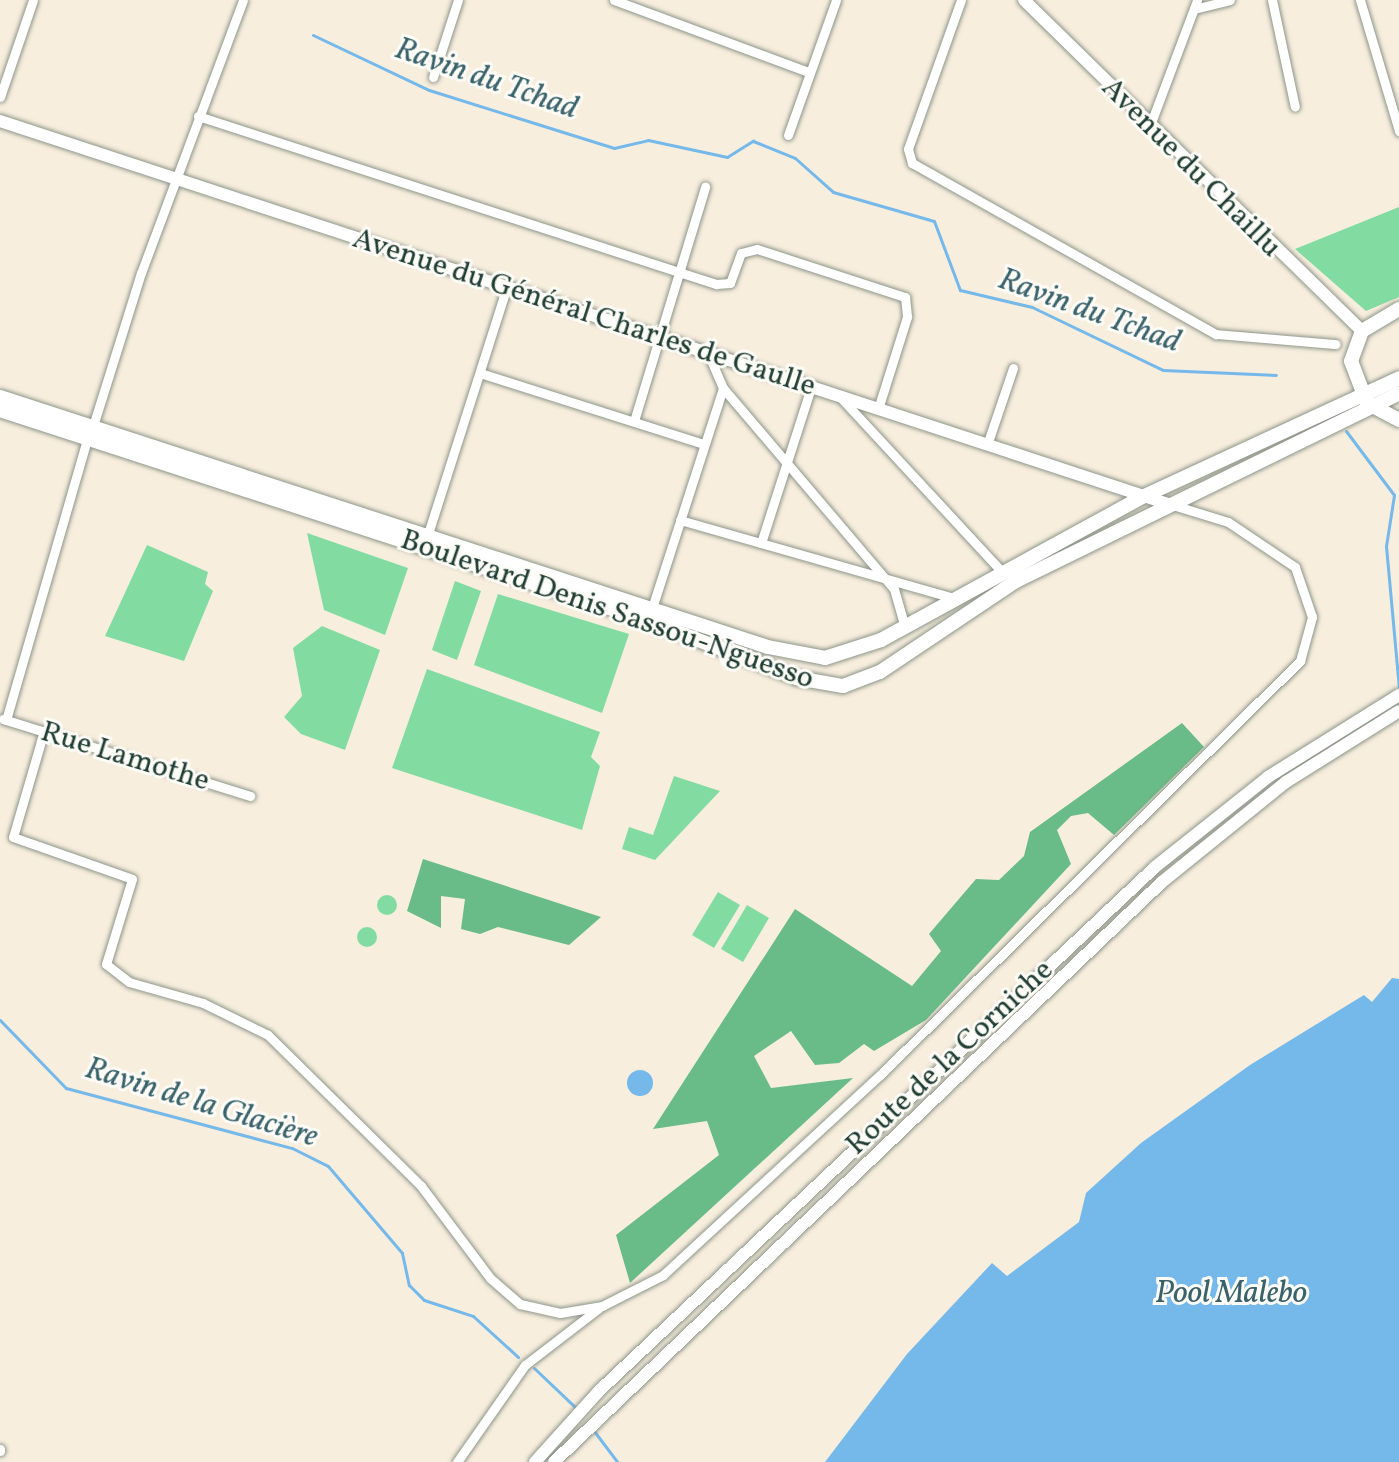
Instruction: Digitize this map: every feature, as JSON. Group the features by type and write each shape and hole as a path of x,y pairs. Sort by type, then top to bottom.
{"main road":[{"name":"Avenue du Chaillu","path":"1024,0 1149,128 1362,331"},
{"name":"Avenue du Général Charles de Gaulle","path":"0,121 661,335 841,398 988,442 1168,504"},
{"path":"1399,309 1362,331 1351,361 1362,397 1399,420"},
{"name":"Boulevard Denis Sassou-Nguesso","path":"426,541 797,678 843,686 880,672 969,608 1399,378"},
{"name":"Boulevard Denis Sassou-Nguesso","path":"0,410 90,433 426,541 814,658 838,657 905,627 1142,497 1362,397 1399,393"},
{"name":"Boulevard Denis Sassou-Nguesso","path":"0,397 90,433"},
{"name":"Route de la Corniche","path":"535,1462 599,1391 1155,867 1268,777 1399,695"},
{"name":"Route de la Corniche","path":"554,1462 1162,882 1286,782 1399,711"}],"street":[{"path":"0,97 33,0"},
{"path":"3,719 90,433 174,178 243,0"},
{"path":"433,77 458,0"},
{"path":"614,0 809,72"},
{"path":"788,135 836,0"},
{"path":"961,0 908,149 912,163 1216,334 1336,344"},
{"path":"1149,128 1196,4 1230,0"},
{"path":"1272,0 1295,107"},
{"path":"1360,0 1399,131"},
{"path":"198,116 680,273 727,285 741,253 757,249 905,297 907,317 878,409"},
{"path":"634,421 705,187"},
{"path":"426,541 507,286"},
{"path":"707,351 723,388 900,600 905,627"},
{"path":"988,442 1013,368"},
{"path":"480,373 704,444"},
{"path":"761,543 811,387"},
{"path":"652,608 723,388"},
{"path":"841,398 1002,572"},
{"path":"457,1462 525,1365 602,1306 663,1275 793,1148 880,1075 1300,661 1312,617 1295,567 1228,522 1168,504"},
{"path":"680,520 953,598"},
{"name":"Rue Lamothe","path":"3,719 250,796"},
{"path":"44,731 13,837 132,879 106,964 129,982 203,1003 268,1035 421,1186 490,1278 520,1304 560,1313 602,1306"}],"green space":[{"path":"1399,207 1399,297 1366,311 1295,249"},
{"path":"307,533 408,568 385,635 324,610"},
{"path":"147,545 208,572 205,584 213,591 184,661 105,636"},
{"path":"455,581 481,591 457,660 432,650"},
{"path":"498,594 629,634 602,713 474,665"},
{"path":"322,626 380,650 345,750 301,734 284,717 302,696 293,648"},
{"path":"427,669 600,732 591,757 600,766 582,830 392,768"},
{"path":"1182,723 1204,747 1114,835 1088,813 1071,816 1057,830 1071,864 926,1020 874,1051 864,1044 839,1063 815,1065 791,1031 754,1056 771,1088 853,1078 630,1283 616,1235 719,1155 707,1121 653,1129 795,909 912,986 941,951 929,934 976,879 999,880 1024,856 1030,832"},
{"path":"674,776 720,791 655,860 622,849 629,827 653,835"},
{"path":"423,859 601,917 569,945 498,927 480,934 461,929 465,899 441,896 441,928 407,911"},
{"path":"718,892 740,905 714,948 692,935"},
{"path":"387,895 394,898 397,905 394,912 387,915 380,912 377,905 380,898"},
{"path":"747,905 769,918 743,962 721,949"},
{"path":"367,927 374,930 377,937 374,944 367,947 360,944 357,937 360,930"}],"water":[{"name":"Pool Malebo","path":"1392,978 1399,979 1399,1462 825,1462 907,1354 992,1263 1007,1276 1079,1222 1086,1193 1141,1143 1250,1065 1364,995 1372,1002"},
{"path":"640,1070 649,1074 653,1083 649,1092 640,1096 631,1092 627,1083 631,1074"}],"waterway":[{"name":"Ravin du Tchad","path":"313,35 429,90 614,148 648,140 727,157 753,141 795,158 833,192 934,221 960,290 1032,307 1163,370 1276,375"},
{"name":"Ravin du Tchad","path":"1346,431 1394,495 1386,546 1399,690"},
{"name":"Ravin de la Glacière","path":"0,1020 66,1088 292,1148 328,1166 402,1253 409,1285 424,1300 473,1316 518,1357"},
{"name":"Ravin de la Glacière","path":"534,1368 577,1409"},
{"name":"Ravin de la Glacière","path":"594,1431 617,1462"}]}
